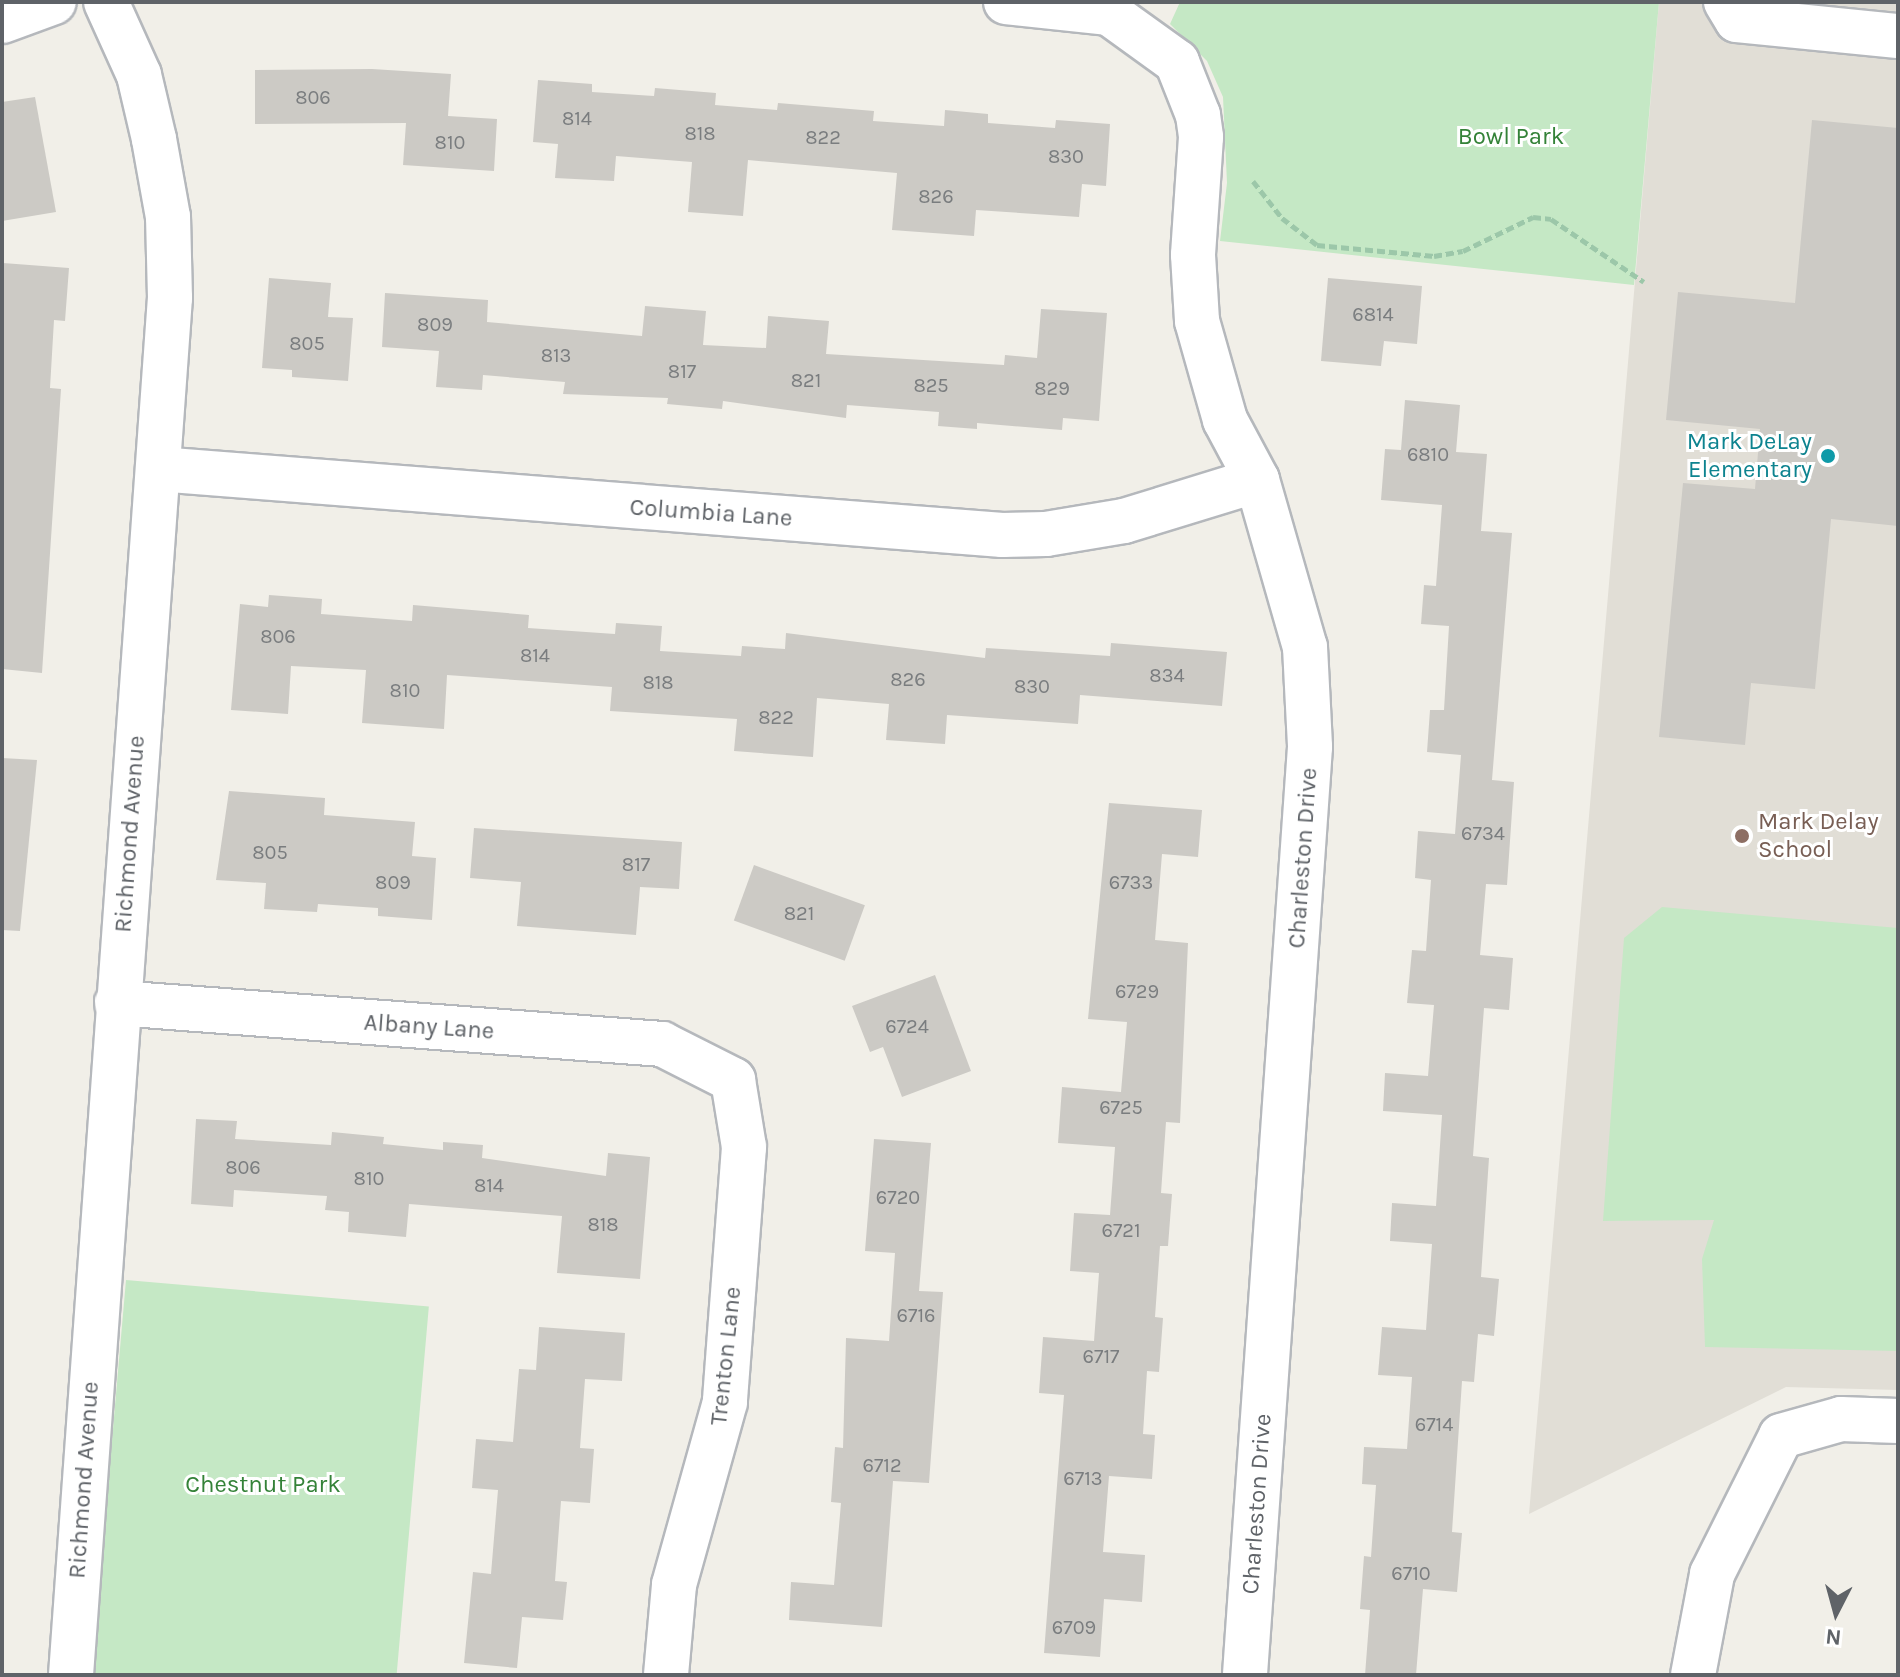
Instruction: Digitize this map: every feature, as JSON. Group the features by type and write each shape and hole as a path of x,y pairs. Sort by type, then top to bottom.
{"street":[{"path":"2,21 54,2"},
{"name":"Richmond Avenue","path":"71,1675 170,298 168,217 139,75 106,2"},
{"name":"Charleston Drive","path":"1006,2 1109,13 1177,62 1201,137 1193,255 1197,321 1225,420 1257,480 1305,647 1310,747 1245,1675"},
{"path":"1726,2 1737,20 1898,36"},
{"name":"Columbia Lane","path":"158,469 1002,535 1046,534 1124,521 1257,480"},
{"name":"Albany Lane","path":"117,1003 662,1044 733,1080"},
{"name":"Trenton Lane","path":"666,1675 674,1585 725,1402 744,1147 733,1080"},
{"path":"1693,1675 1712,1574 1781,1436 1841,1419 1898,1421"}],"path":[{"path":"1253,181 1282,218 1317,245 1434,256 1463,251 1533,217 1551,219 1644,282"}],"shaded area":[{"name":"Mark Delay School","path":"1659,2 1898,2 1898,1390 1786,1387 1529,1514"}],"green space":[{"name":"Bowl Park","path":"1180,2 1659,2 1634,285 1220,241 1227,183 1223,97 1207,61 1170,24"},
{"path":"1662,907 1898,928 1898,1351 1705,1347 1702,1259 1714,1220 1603,1221 1624,938"},
{"name":"Chestnut Park","path":"126,1280 429,1306 397,1675 91,1674"}],"building":[{"path":"372,69 451,74 448,116 497,119 494,171 403,165 406,123 255,124 255,70"},
{"path":"538,80 592,84 592,92 654,96 655,88 716,93 715,105 777,110 778,103 874,111 873,121 944,126 945,110 988,114 988,123 1055,128 1056,120 1110,124 1106,186 1082,184 1079,217 976,210 974,236 892,230 897,173 748,160 743,216 688,212 692,162 616,156 614,181 555,178 558,144 533,142"},
{"path":"35,97 56,212 2,221 2,102"},
{"name":"Mark DeLay Elementary","path":"1812,120 1898,128 1898,526 1831,519 1815,689 1751,683 1745,745 1659,737 1683,483 1755,489 1760,429 1666,420 1678,292 1795,303"},
{"path":"3,263 69,268 65,321 54,320 50,388 61,389 42,673 2,669"},
{"path":"269,278 331,283 328,317 353,318 348,381 292,377 292,370 262,368"},
{"path":"1328,278 1422,286 1417,344 1384,341 1381,366 1321,361"},
{"path":"385,293 488,300 487,322 642,336 645,306 706,311 703,345 766,348 768,316 829,321 826,354 1004,365 1005,355 1037,358 1041,309 1107,313 1099,421 1063,418 1062,430 977,423 977,429 938,426 939,412 847,405 846,418 723,401 722,409 667,404 668,398 563,394 565,382 483,375 482,390 436,387 439,351 382,347"},
{"path":"1405,400 1460,405 1456,452 1487,454 1481,531 1512,533 1492,780 1514,782 1507,885 1486,884 1480,955 1513,958 1509,1010 1484,1008 1473,1156 1489,1158 1481,1277 1499,1279 1494,1336 1478,1334 1474,1382 1462,1381 1452,1532 1462,1533 1457,1592 1423,1589 1416,1675 1365,1675 1370,1610 1360,1609 1364,1556 1371,1557 1376,1485 1362,1484 1364,1447 1407,1449 1412,1377 1378,1375 1382,1327 1426,1330 1432,1244 1390,1241 1392,1203 1436,1206 1442,1115 1383,1111 1385,1073 1428,1076 1434,1005 1407,1003 1412,950 1426,951 1431,880 1415,878 1418,831 1455,834 1461,755 1427,752 1430,710 1444,710 1449,626 1421,624 1424,585 1436,586 1442,505 1381,500 1385,449 1401,450"},
{"path":"269,595 322,599 321,614 412,621 413,605 529,615 528,628 615,634 616,623 662,626 660,651 741,656 742,646 785,649 786,633 985,658 986,648 1110,656 1111,643 1227,652 1222,706 1080,695 1078,724 947,715 945,744 886,740 889,704 817,698 813,757 734,751 737,719 610,711 612,687 447,675 444,729 362,723 366,670 291,666 288,714 231,710 240,604 268,607"},
{"path":"2,758 37,760 20,931 2,930"},
{"path":"229,791 325,798 324,815 415,822 412,856 436,858 432,920 378,916 378,908 318,904 317,912 264,909 266,883 216,880"},
{"path":"1109,803 1202,810 1198,857 1162,854 1155,940 1188,943 1180,1123 1166,1122 1161,1193 1172,1194 1168,1246 1160,1246 1155,1317 1163,1318 1159,1372 1147,1371 1143,1434 1155,1435 1152,1479 1109,1476 1103,1552 1145,1555 1142,1602 1104,1599 1100,1657 1044,1653 1064,1395 1039,1393 1043,1337 1094,1341 1099,1273 1070,1271 1074,1213 1110,1215 1115,1147 1058,1143 1062,1087 1121,1092 1127,1022 1088,1019"},
{"path":"474,828 682,842 679,889 640,887 636,935 517,926 521,882 470,878"},
{"path":"754,865 865,905 845,961 734,920"},
{"path":"935,975 971,1071 902,1097 883,1047 870,1052 852,1006"},
{"path":"196,1119 237,1121 235,1139 331,1145 332,1132 384,1137 383,1144 443,1150 443,1142 483,1145 482,1158 606,1176 608,1153 650,1157 640,1279 557,1273 562,1216 409,1204 406,1237 348,1232 349,1212 325,1210 327,1196 234,1190 233,1207 191,1204"},
{"path":"874,1139 931,1143 919,1291 943,1292 929,1483 893,1481 882,1627 789,1620 791,1582 834,1585 841,1503 831,1502 835,1447 843,1448 846,1338 889,1341 895,1253 865,1251"},
{"path":"539,1327 625,1333 622,1381 585,1379 580,1448 594,1449 590,1503 561,1501 555,1581 567,1582 563,1620 522,1617 517,1668 464,1663 473,1572 491,1574 498,1490 472,1488 476,1439 513,1442 519,1369 536,1370"}],"place":[{"name":"Mark DeLay Elementary","path":"1828,456"},
{"name":"Mark Delay School","path":"1742,836"}]}
